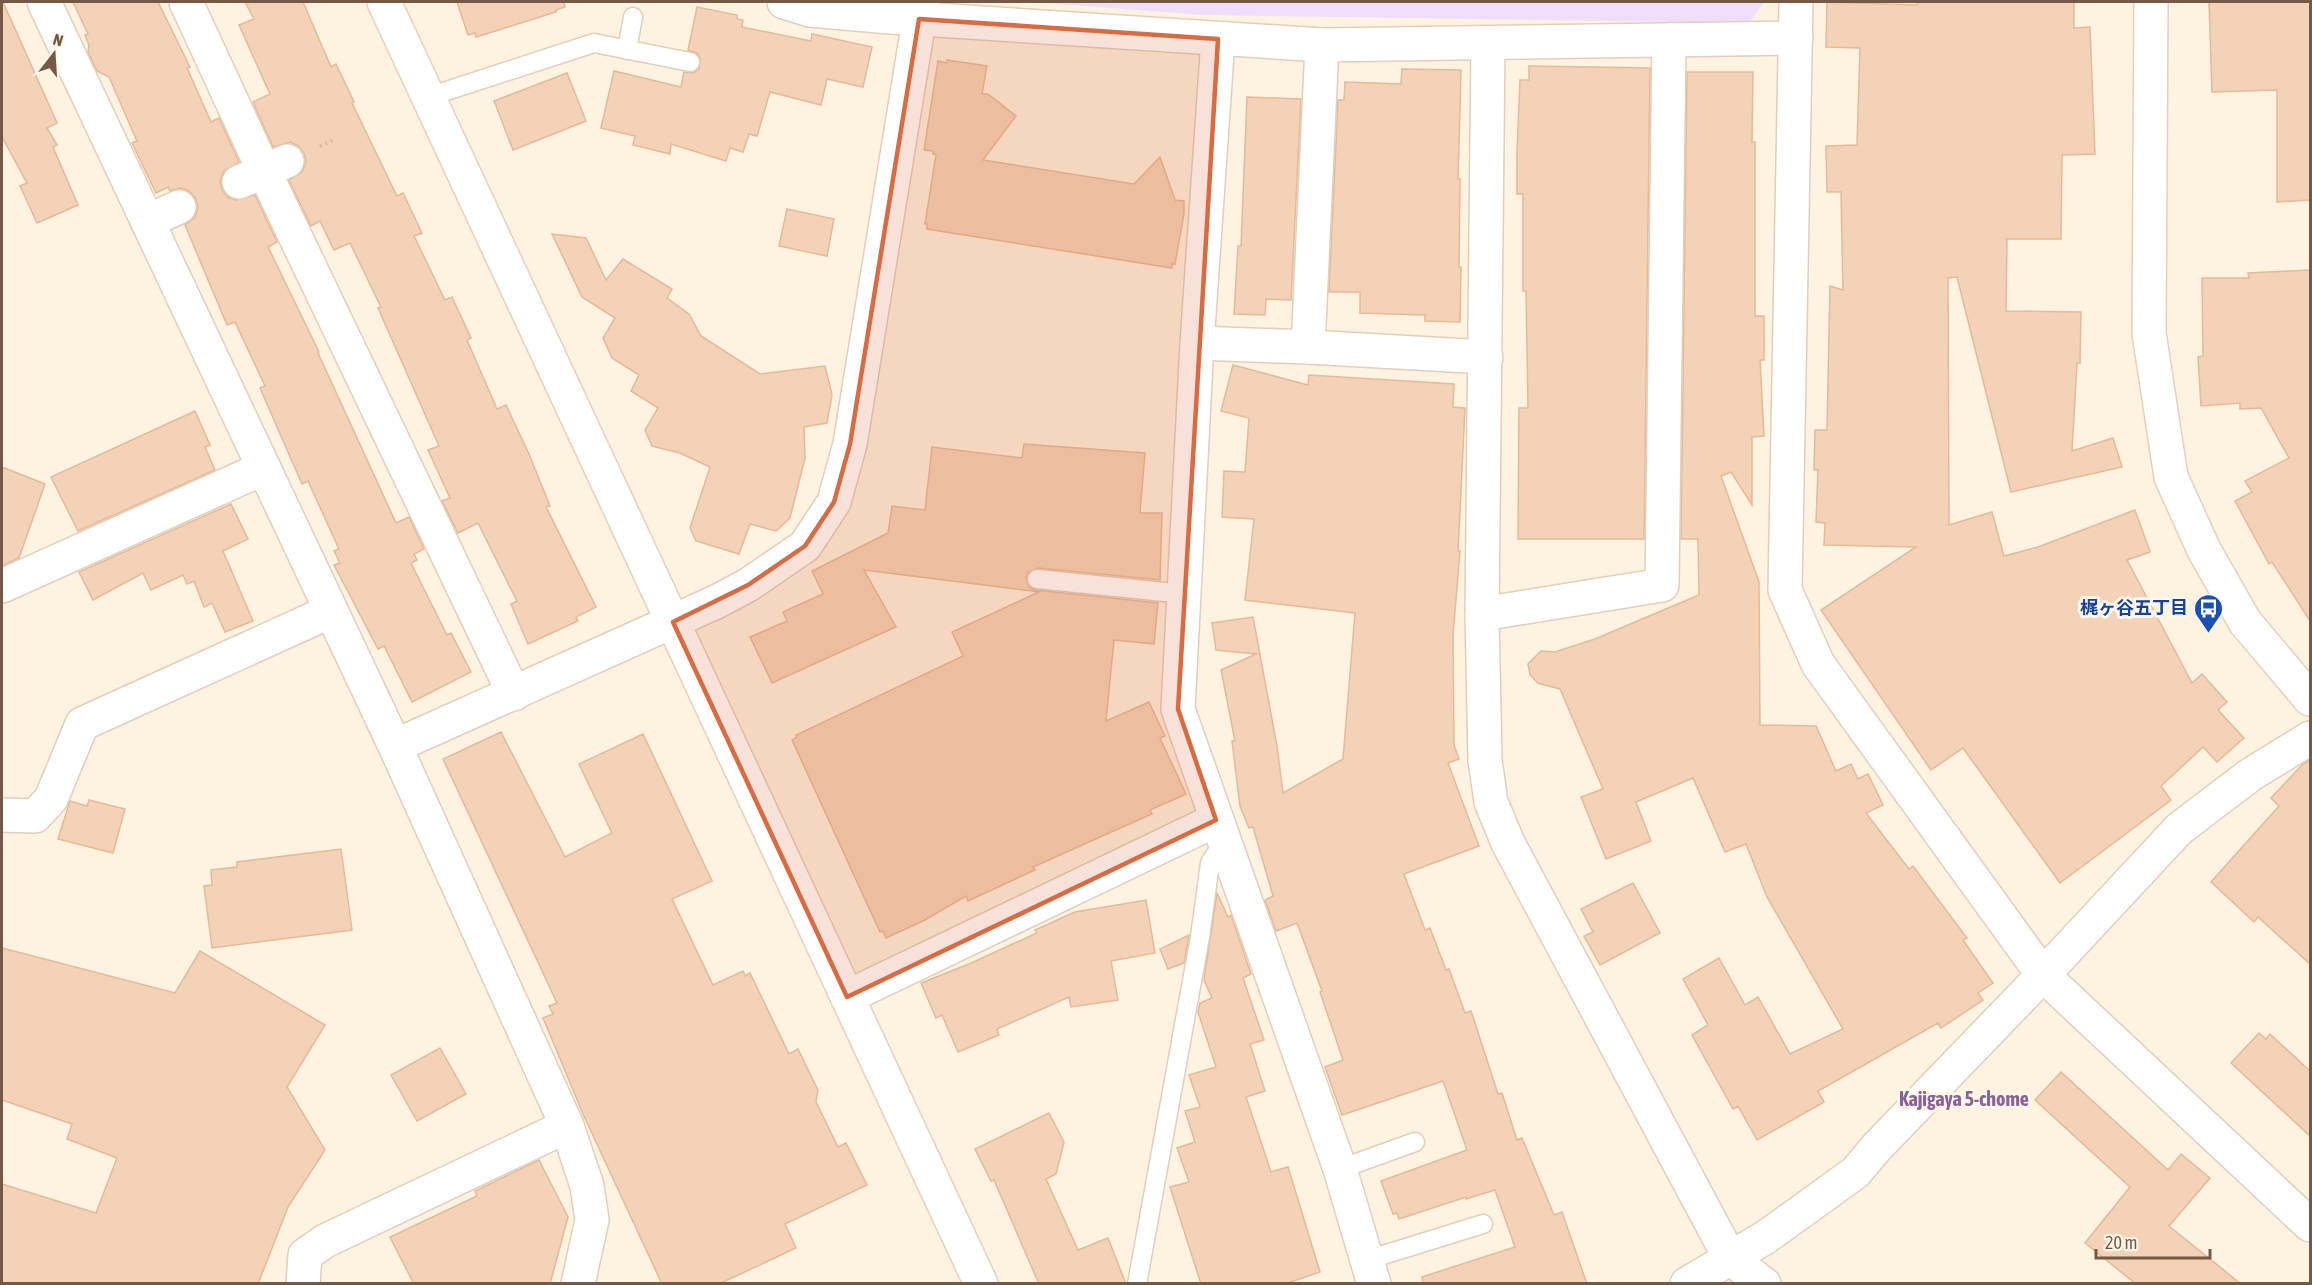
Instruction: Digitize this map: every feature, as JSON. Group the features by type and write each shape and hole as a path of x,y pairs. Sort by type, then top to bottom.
{"street":[{"path":"44,2 395,746 567,1126 586,1186 592,1220 578,1284"},
{"path":"186,2 263,172 514,694"},
{"path":"384,2 981,1284"},
{"path":"784,2 810,10 921,10 1218,39 1322,45 1796,38"},
{"path":"1796,2 1785,590 1818,664 2043,975 2310,1225"},
{"path":"2151,2 2149,333 2171,477 2204,550 2245,622 2310,699"},
{"path":"395,746 673,622 748,585 805,546 834,502 850,444 921,10"},
{"path":"1218,39 1197,343 1178,709 1340,1169 1371,1272"},
{"path":"1482,614 1662,585 1669,40"},
{"path":"1488,43 1482,614 1485,760 1491,802 1508,843 1730,1258 1764,1284"},
{"path":"1308,347 1322,45"},
{"path":"147,221 179,207"},
{"path":"1197,343 1486,357"},
{"path":"2,586 264,468"},
{"path":"2,814 35,816 51,799 82,724 331,611"},
{"path":"1687,1284 1766,1237 1856,1172 1875,1148 2043,975 2179,829 2250,775 2310,738"},
{"path":"847,998 1220,830"},
{"path":"303,1284 305,1255 325,1241 567,1126"}],"lane":[{"path":"627,50 633,17"},
{"path":"428,97 594,43 690,62"},
{"path":"1036,579 1184,594"},
{"path":"1137,1284 1200,937 1210,863 1220,830"},
{"path":"1340,1169 1415,1142"},
{"path":"1371,1272 1483,1224"}],"highlighted area":[{"path":"919,19 1218,39 1178,709 1216,820 847,997 673,622 748,585 805,546 834,502 850,444"}],"shaded area":[{"path":"1033,2 1764,2 1749,23 1203,15"}],"building":[{"path":"2,2 57,123 47,128 57,145 53,147 78,205 37,223 20,186 27,183 2,137"},
{"path":"73,2 158,2 190,67 187,68 211,122 219,118 239,162 224,171 220,181 222,190 228,197 236,200 255,195 277,242 268,247 319,352 396,523 409,517 424,549 414,554 417,560 411,563 447,635 451,633 471,672 412,702 384,646 378,649 334,565 340,563 334,551 339,549 308,481 302,484 260,388 265,386 235,322 227,325 185,225 195,217 198,208 196,199 189,191 181,188 170,191 168,187 156,193 132,143 137,141 109,77 97,71 88,52 89,45 85,35 88,34"},
{"path":"245,2 303,2 331,67 336,64 354,102 352,103 397,196 403,193 422,233 414,236 445,300 452,297 471,338 467,340 497,409 506,405 529,454 550,506 546,507 596,607 576,617 578,621 528,644 511,604 517,601 478,523 458,533 442,501 450,498 428,450 439,446 378,308 381,307 350,243 334,250 320,221 311,226 289,180 302,172 306,162 304,153 299,146 290,142 273,147 253,102 270,94 239,25 254,19"},
{"path":"457,2 564,2 565,7 556,12 476,37 475,33 468,35"},
{"path":"1827,2 1917,5 1918,2 2074,2 2074,28 2090,27 2095,154 2062,155 2061,239 2007,239 2006,311 2081,312 2080,363 2077,363 2072,451 2113,438 2122,467 2011,492 1957,277 1948,278 1949,525 1992,512 2004,556 2038,547 2135,510 2150,552 2127,560 2192,683 2202,674 2227,702 2218,710 2244,738 2217,762 2203,747 2161,786 2171,800 2060,883 1963,748 1931,770 1821,610 1916,547 1824,545 1825,523 1816,522 1818,470 1814,470 1815,430 1827,430 1830,286 1843,290 1841,192 1827,192 1826,146 1857,145 1860,48 1826,47"},
{"path":"2209,2 2310,2 2310,200 2277,202 2277,90 2212,92"},
{"path":"697,7 737,15 737,19 743,20 742,27 811,41 812,34 872,47 863,87 827,79 821,105 770,92 757,136 749,134 743,152 730,148 726,161 671,144 670,154 633,145 635,136 601,128 614,71 681,87 684,72 693,73 699,69 700,58 697,53 688,50"},
{"path":"947,60 987,66 982,94 988,94 1016,116 983,160 1134,184 1160,157 1175,200 1184,201 1184,214 1175,264 1172,263 1172,268 927,229 927,224 925,224 936,154 933,154 933,151 924,150 938,61 947,63"},
{"path":"1529,66 1650,68 1644,539 1518,539 1519,408 1528,408 1526,291 1523,291 1523,194 1517,194 1517,152 1520,80 1529,80"},
{"path":"1402,69 1461,70 1458,179 1460,179 1460,322 1425,321 1425,315 1360,313 1360,292 1329,292 1338,100 1344,100 1345,82 1401,84"},
{"path":"1687,72 1753,72 1755,316 1764,316 1764,360 1760,360 1764,436 1752,437 1752,505 1731,472 1721,476 1759,582 1760,725 1816,726 1836,771 1851,764 1858,779 1868,774 1883,805 1866,813 1909,869 1913,866 1967,938 1963,940 1993,983 1978,993 1983,1000 1941,1028 1938,1023 1818,1091 1824,1102 1757,1140 1738,1106 1733,1109 1692,1035 1708,1025 1683,979 1719,958 1745,1005 1758,997 1790,1054 1843,1029 1767,897 1746,844 1725,852 1693,778 1636,802 1651,841 1606,859 1581,797 1603,789 1560,689 1538,683 1530,675 1528,664 1541,651 1555,652 1595,639 1699,595 1698,539 1681,539"},
{"path":"567,73 586,121 513,150 494,101"},
{"path":"1247,97 1301,99 1291,300 1266,299 1265,315 1234,314 1238,246 1241,246"},
{"path":"787,209 834,219 827,256 779,246"},
{"path":"552,234 586,238 606,280 623,259 672,289 667,298 689,314 701,336 760,374 825,366 832,395 827,423 804,427 805,458 790,518 776,531 750,524 739,554 696,541 690,528 710,467 680,453 652,446 645,430 658,408 631,391 639,375 612,358 603,338 615,318 582,297"},
{"path":"2310,270 2310,621 2272,562 2269,564 2235,501 2252,492 2245,481 2289,458 2261,408 2240,409 2240,403 2201,406 2198,357 2203,356 2202,278 2249,278 2248,273"},
{"path":"1233,365 1308,385 1309,375 1454,384 1453,407 1465,408 1458,551 1460,551 1453,636 1454,745 1459,759 1448,763 1479,846 1404,874 1425,930 1430,928 1446,970 1449,969 1465,1013 1471,1011 1498,1094 1502,1093 1517,1140 1522,1138 1554,1215 1562,1212 1587,1284 1423,1284 1422,1277 1515,1247 1495,1190 1399,1219 1397,1213 1393,1214 1381,1181 1467,1150 1443,1081 1342,1115 1325,1067 1343,1060 1320,992 1322,991 1297,923 1276,931 1265,900 1273,896 1253,827 1249,828 1240,806 1232,741 1235,741 1221,670 1256,654 1216,650 1212,623 1253,617 1277,746 1283,793 1343,759 1355,613 1245,600 1254,519 1222,517 1224,471 1245,472 1249,418 1221,411"},
{"path":"195,411 210,445 205,447 215,470 78,531 51,477"},
{"path":"1024,444 1145,453 1140,513 1162,513 1160,580 1038,568 1028,572 1026,578 1030,588 1036,590 1158,603 1154,644 1114,640 1106,721 1149,702 1165,736 1160,738 1186,794 1150,810 1152,814 1033,867 1035,870 968,901 966,896 923,921 886,938 883,931 880,932 792,740 797,737 796,735 963,656 952,632 1039,592 864,570 896,627 772,683 750,637 787,621 783,612 823,594 812,571 888,533 892,506 925,510 932,447 1022,458"},
{"path":"2,467 45,484 19,558 2,566"},
{"path":"231,504 248,539 223,551 253,621 225,632 212,603 204,607 194,581 187,584 183,575 151,590 143,573 93,600 79,572"},
{"path":"501,732 565,857 612,833 579,764 643,734 712,881 672,899 713,985 743,971 745,976 750,973 789,1054 798,1049 818,1090 816,1102 838,1147 846,1143 867,1185 785,1224 796,1248 719,1284 662,1284 583,1114 543,1018 553,1014 549,1006 557,1003 443,759"},
{"path":"2310,760 2310,964 2258,917 2254,922 2211,882 2279,806 2271,798 2303,764"},
{"path":"89,800 125,809 113,853 58,839 70,801 87,806"},
{"path":"341,849 352,930 212,948 204,886 212,885 211,870 237,867 237,862"},
{"path":"1633,883 1660,933 1600,965 1584,936 1593,932 1581,909"},
{"path":"1217,893 1228,917 1231,915 1251,974 1243,978 1264,1040 1250,1044 1265,1091 1246,1097 1271,1172 1288,1167 1320,1272 1285,1284 1201,1284 1170,1187 1189,1182 1177,1148 1195,1142 1185,1111 1200,1107 1189,1075 1216,1067 1198,1012 1200,1003 1212,998 1204,980"},
{"path":"1146,900 1155,953 1111,961 1118,1000 1071,1007 1069,997 997,1029 999,1035 958,1052 942,1015 936,1018 921,983 1037,933 1035,930 1075,912"},
{"path":"1189,935 1184,963 1168,969 1160,949"},
{"path":"2,948 175,993 200,951 325,1025 287,1087 325,1150 288,1207 258,1284 2,1284 2,1184 96,1213 117,1158 67,1139 72,1124 2,1100"},
{"path":"2259,1033 2266,1039 2270,1034 2310,1071 2310,1136 2231,1063"},
{"path":"440,1048 466,1094 417,1121 391,1075"},
{"path":"2061,1072 2168,1170 2181,1154 2210,1178 2169,1226 2241,1284 2136,1284 2085,1243 2130,1187 2035,1100"},
{"path":"1049,1113 1064,1142 1056,1174 1046,1179 1078,1250 1108,1238 1126,1284 1039,1284 994,1180 991,1181 975,1149"},
{"path":"539,1160 568,1217 550,1284 414,1284 390,1237 477,1196 475,1191"}],"place":[{"name":"梶ヶ谷五丁目","path":"2209,634"}],"district":[{"name":"Kajigaya 5-chome","path":"1964,1099"}]}
